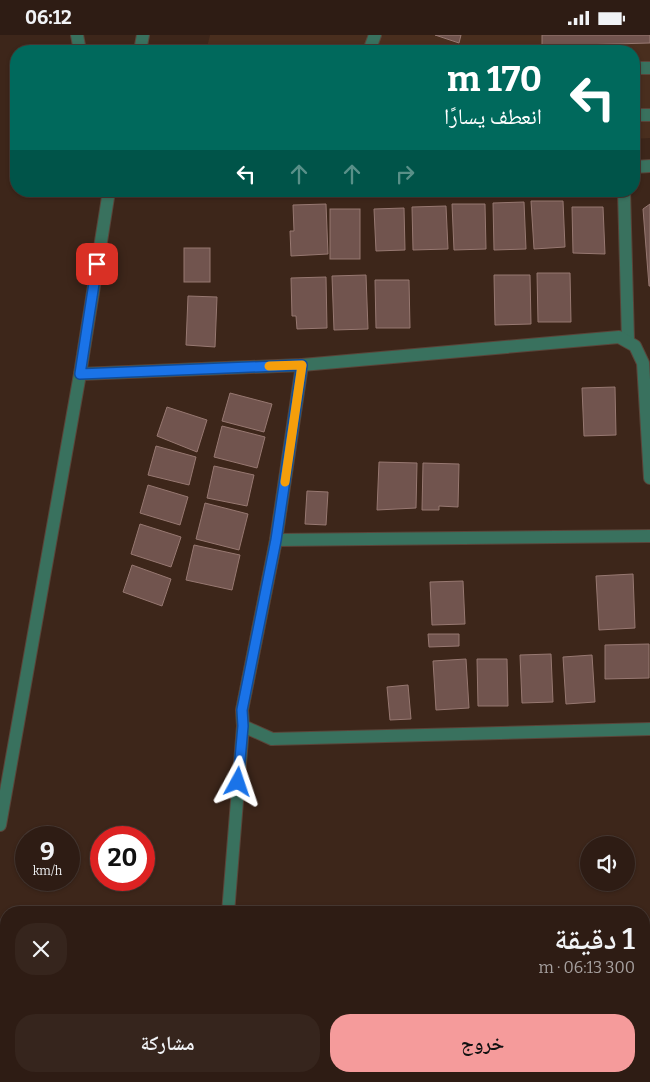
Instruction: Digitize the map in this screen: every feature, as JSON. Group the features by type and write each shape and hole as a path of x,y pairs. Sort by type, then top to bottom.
{"street":[{"path":"0,825 80,374 108,197"},
{"path":"624,197 628,340"},
{"path":"80,374 302,365 610,338 628,340 636,346 643,363 650,478"},
{"path":"229,906 243,726 242,710 276,540 302,365"},
{"path":"276,540 650,536"},
{"path":"243,726 272,739 650,729"}],"shaded area":[{"path":"210,35 650,35 650,138 640,139 640,45 208,45"}],"building":[{"path":"435,35 461,35 459,43"},
{"path":"542,35 650,35 650,43 542,45"},
{"path":"531,201 563,201 565,247 534,249"},
{"path":"524,202 526,249 494,250 493,203"},
{"path":"326,204 328,254 291,256 290,231 294,231 293,205"},
{"path":"452,204 485,204 486,249 454,250"},
{"path":"650,204 650,286 649,286 643,209"},
{"path":"446,206 448,249 413,250 412,207"},
{"path":"572,207 603,207 605,254 573,253"},
{"path":"404,208 405,250 376,251 374,209"},
{"path":"330,209 360,209 360,259 330,259"},
{"path":"184,248 210,248 210,282 184,282"},
{"path":"537,273 570,273 571,322 538,322"},
{"path":"366,275 368,329 334,330 332,276"},
{"path":"494,275 530,275 531,324 495,325"},
{"path":"326,277 327,328 297,329 296,316 292,316 291,278"},
{"path":"375,280 409,280 410,328 376,328"},
{"path":"188,296 217,297 215,347 186,345"},
{"path":"615,387 616,435 584,436 582,388"},
{"path":"230,393 272,404 264,432 222,421"},
{"path":"167,407 207,420 197,452 157,436"},
{"path":"222,426 265,437 257,468 214,457"},
{"path":"156,446 196,457 189,485 148,475"},
{"path":"379,462 417,463 416,508 377,510"},
{"path":"423,463 459,464 458,507 439,506 439,510 422,510"},
{"path":"214,466 254,475 247,506 207,498"},
{"path":"148,485 188,497 180,525 140,513"},
{"path":"307,491 328,492 326,525 305,524"},
{"path":"205,503 248,514 239,550 196,539"},
{"path":"140,524 181,537 171,567 131,554"},
{"path":"194,545 240,555 232,590 186,580"},
{"path":"132,565 171,579 162,606 123,592"},
{"path":"633,574 635,628 599,630 596,576"},
{"path":"463,581 465,624 432,625 430,582"},
{"path":"428,634 459,634 459,646 429,647"},
{"path":"649,644 649,678 605,679 605,645"},
{"path":"551,654 553,702 522,703 520,655"},
{"path":"592,655 595,702 566,704 563,657"},
{"path":"466,659 469,708 436,710 433,661"},
{"path":"477,659 507,659 508,706 478,706"},
{"path":"408,685 411,719 390,720 387,687"}],"slow traffic":[{"path":"269,366 302,365 285,482"}],"route":[{"path":"97,264 80,374 302,365 276,540 242,710 243,726 238,782"}]}
